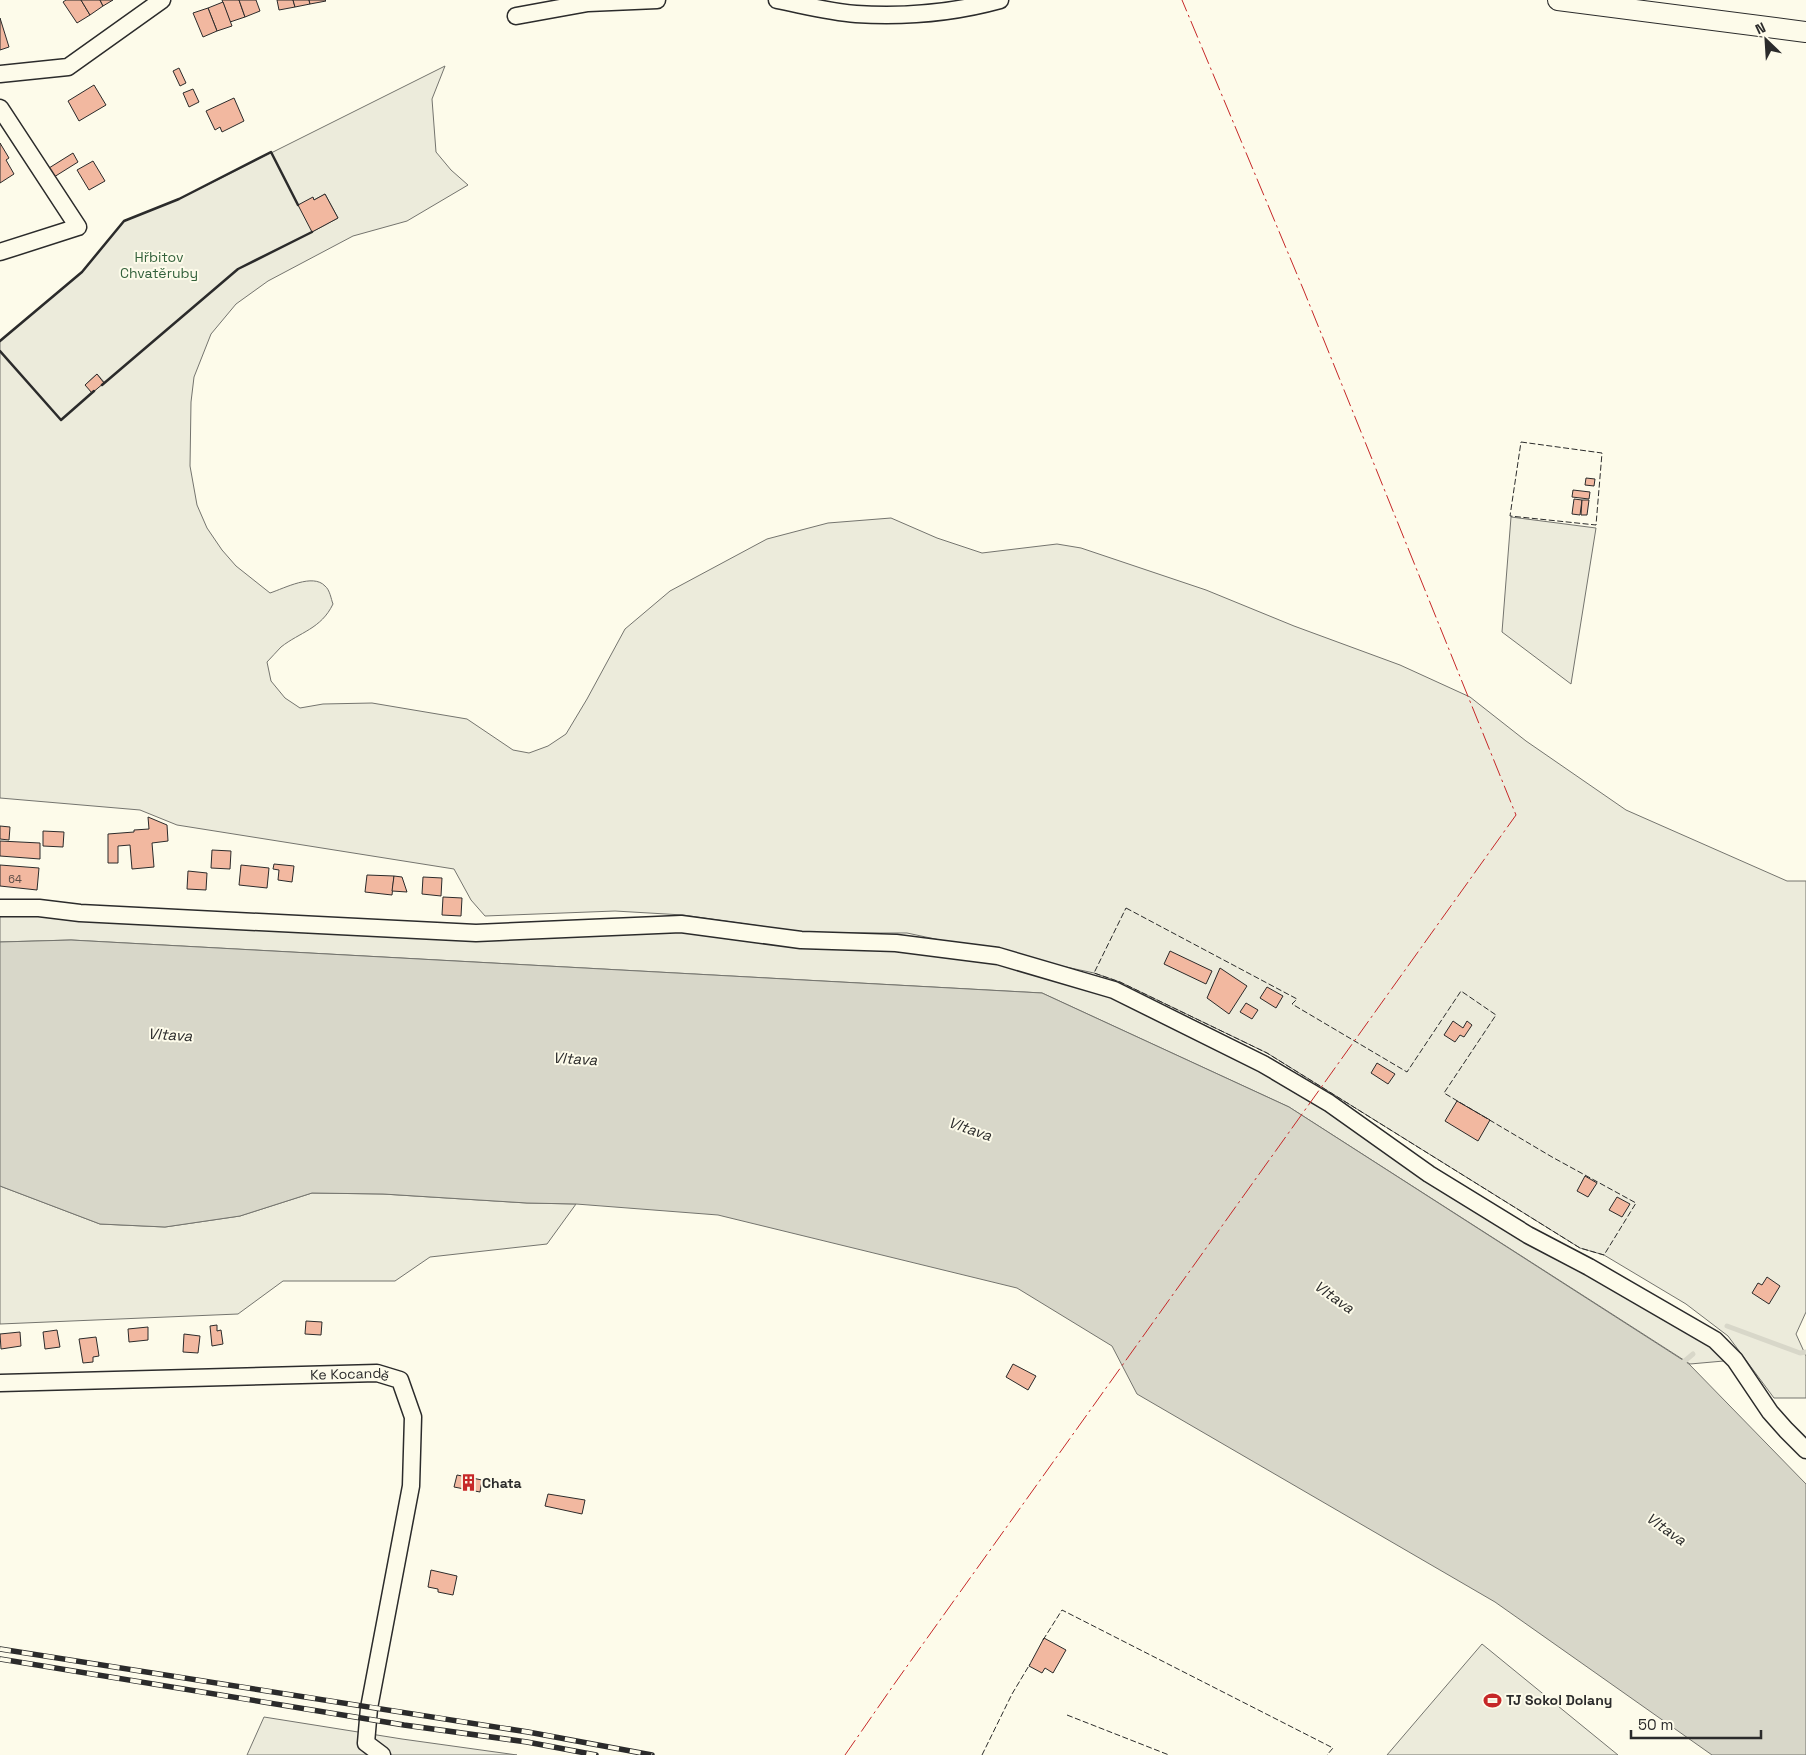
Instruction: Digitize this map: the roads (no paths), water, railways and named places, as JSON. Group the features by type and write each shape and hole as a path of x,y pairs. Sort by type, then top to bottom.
{"street":[{"path":"0,74 68,67 162,0"},
{"path":"516,16 588,3 657,0"},
{"path":"777,0 855,14 933,13 972,8 1000,0"},
{"path":"1558,0 1806,32"},
{"path":"0,108 78,227 0,252"},
{"path":"0,908 39,908 80,912 476,933 681,924 801,940 896,944 998,956 1114,990 1263,1064 1321,1098 1429,1174 1528,1236 1589,1268 1715,1340 1735,1360 1770,1412 1806,1450"},
{"name":"Ke Kocandě","path":"0,1383 377,1373 400,1380 413,1417 411,1486 370,1708 366,1743 382,1755"}],"water":[{"name":"Vltava","path":"71,940 1042,993 1289,1107 1689,1364 1806,1484 1806,1755 1712,1755 1495,1602 1137,1394 1112,1346 1017,1288 718,1215 576,1204 527,1203 383,1194 312,1193 240,1216 165,1227 100,1224 0,1186 0,942"}],"waterway":[{"path":"1727,1326 1800,1353 1806,1352"},
{"path":"1680,1365 1693,1354"}],"railway":[{"path":"0,1649 528,1732 652,1755"},
{"path":"0,1659 404,1725 527,1742 596,1755"}],"place":[{"name":"Chata","path":"468,1483"},
{"name":"TJ Sokol Dolany","path":"1492,1700"}],"park label":[{"name":"Hřbitov Chvatěruby","path":"159,266"}]}
